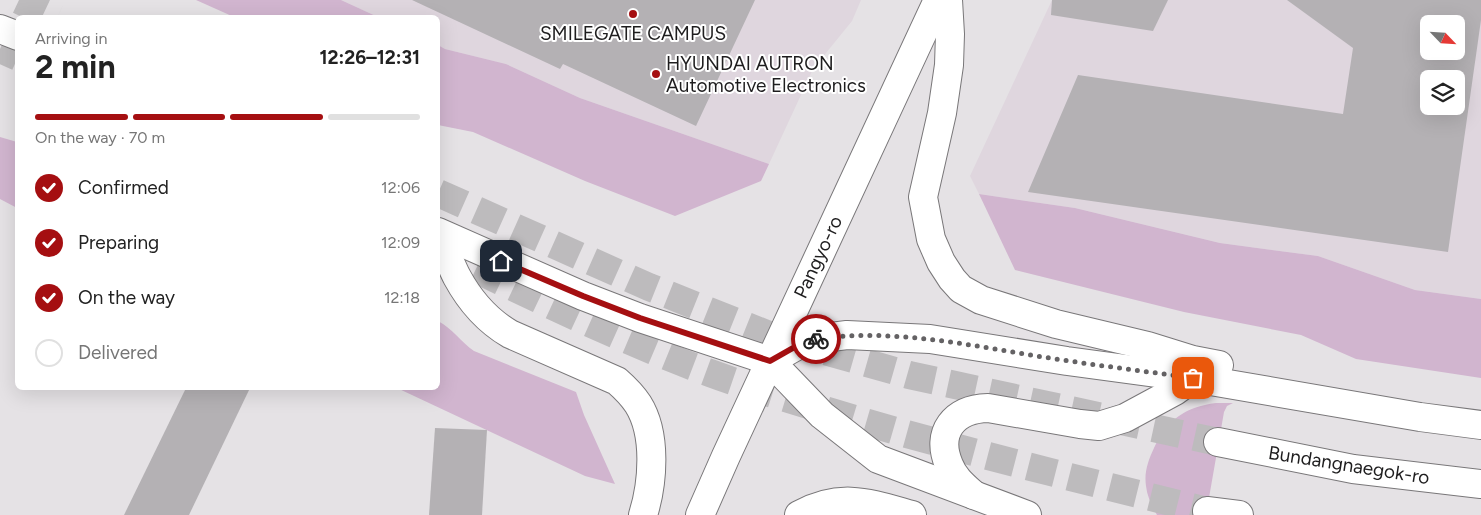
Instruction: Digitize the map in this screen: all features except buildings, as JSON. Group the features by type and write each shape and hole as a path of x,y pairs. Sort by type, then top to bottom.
{"main road":[{"name":"Pangyo-ro","path":"700,515 938,0"},
{"path":"948,0 949,65 942,113 923,197 926,217 935,249 948,273 961,288 981,300 1056,324 1148,346 1193,360 1262,374 1306,398"},
{"path":"0,29 15,35"},
{"path":"440,233 583,296 640,318 770,361 822,415 878,459 1027,515"},
{"path":"440,242 457,277 471,299 482,314 497,326 510,334 616,381 630,393 639,406 649,437 651,477 649,496 643,515"},
{"path":"770,361 807,340 847,335 930,338 1067,361 1193,378 1420,417 1481,425"},
{"path":"975,496 954,474 948,464 946,436 952,420 957,416 976,408 988,408 1099,426 1125,418 1175,391 1193,378"},
{"name":"Bundangnaegok-ro","path":"1218,442 1353,469 1481,484"},
{"path":"798,515 814,507 842,501 863,502 912,515"},
{"path":"1207,511 1239,515"}],"shaded area":[{"path":"196,0 341,0 374,15 230,15"},
{"path":"341,0 861,0 852,21 813,69 769,164 580,98 506,64 445,49 440,46 440,15 374,15"},
{"path":"1052,0 1481,0 1481,299 1415,290 1318,256 1220,243 1075,208 979,194 970,176"},
{"path":"440,46 506,64 580,98 769,164 761,181 675,216 585,181 473,132 440,125"},
{"path":"0,137 15,141 15,207 0,199"},
{"path":"979,194 1075,208 1220,243 1318,256 1415,290 1481,299 1481,378 1356,359 1301,335 1184,312 1015,270"},
{"path":"440,322 448,327 474,351 576,392 584,415 615,484 585,476 401,390 440,390"},
{"path":"1216,403 1233,403 1227,406 1224,412 1206,515 1157,515 1147,493 1146,476 1150,457 1159,438 1171,423 1186,412"}],"tunnel":[{"path":"19,0 51,15"},
{"path":"0,49 15,56"},
{"path":"440,194 649,287 769,335 909,375 1218,442"},
{"path":"440,252 539,300 641,346 747,386 945,444 1207,511"}],"way so far":[{"path":"816,339 847,335 930,338 1067,361 1193,378"}],"place":[{"name":"SMILEGATE CAMPUS","path":"633,14"},
{"name":"HYUNDAI AUTRON Automotive Electronics","path":"656,74"}],"route":[{"path":"501,261 640,318 770,361 807,340 816,339"}]}
